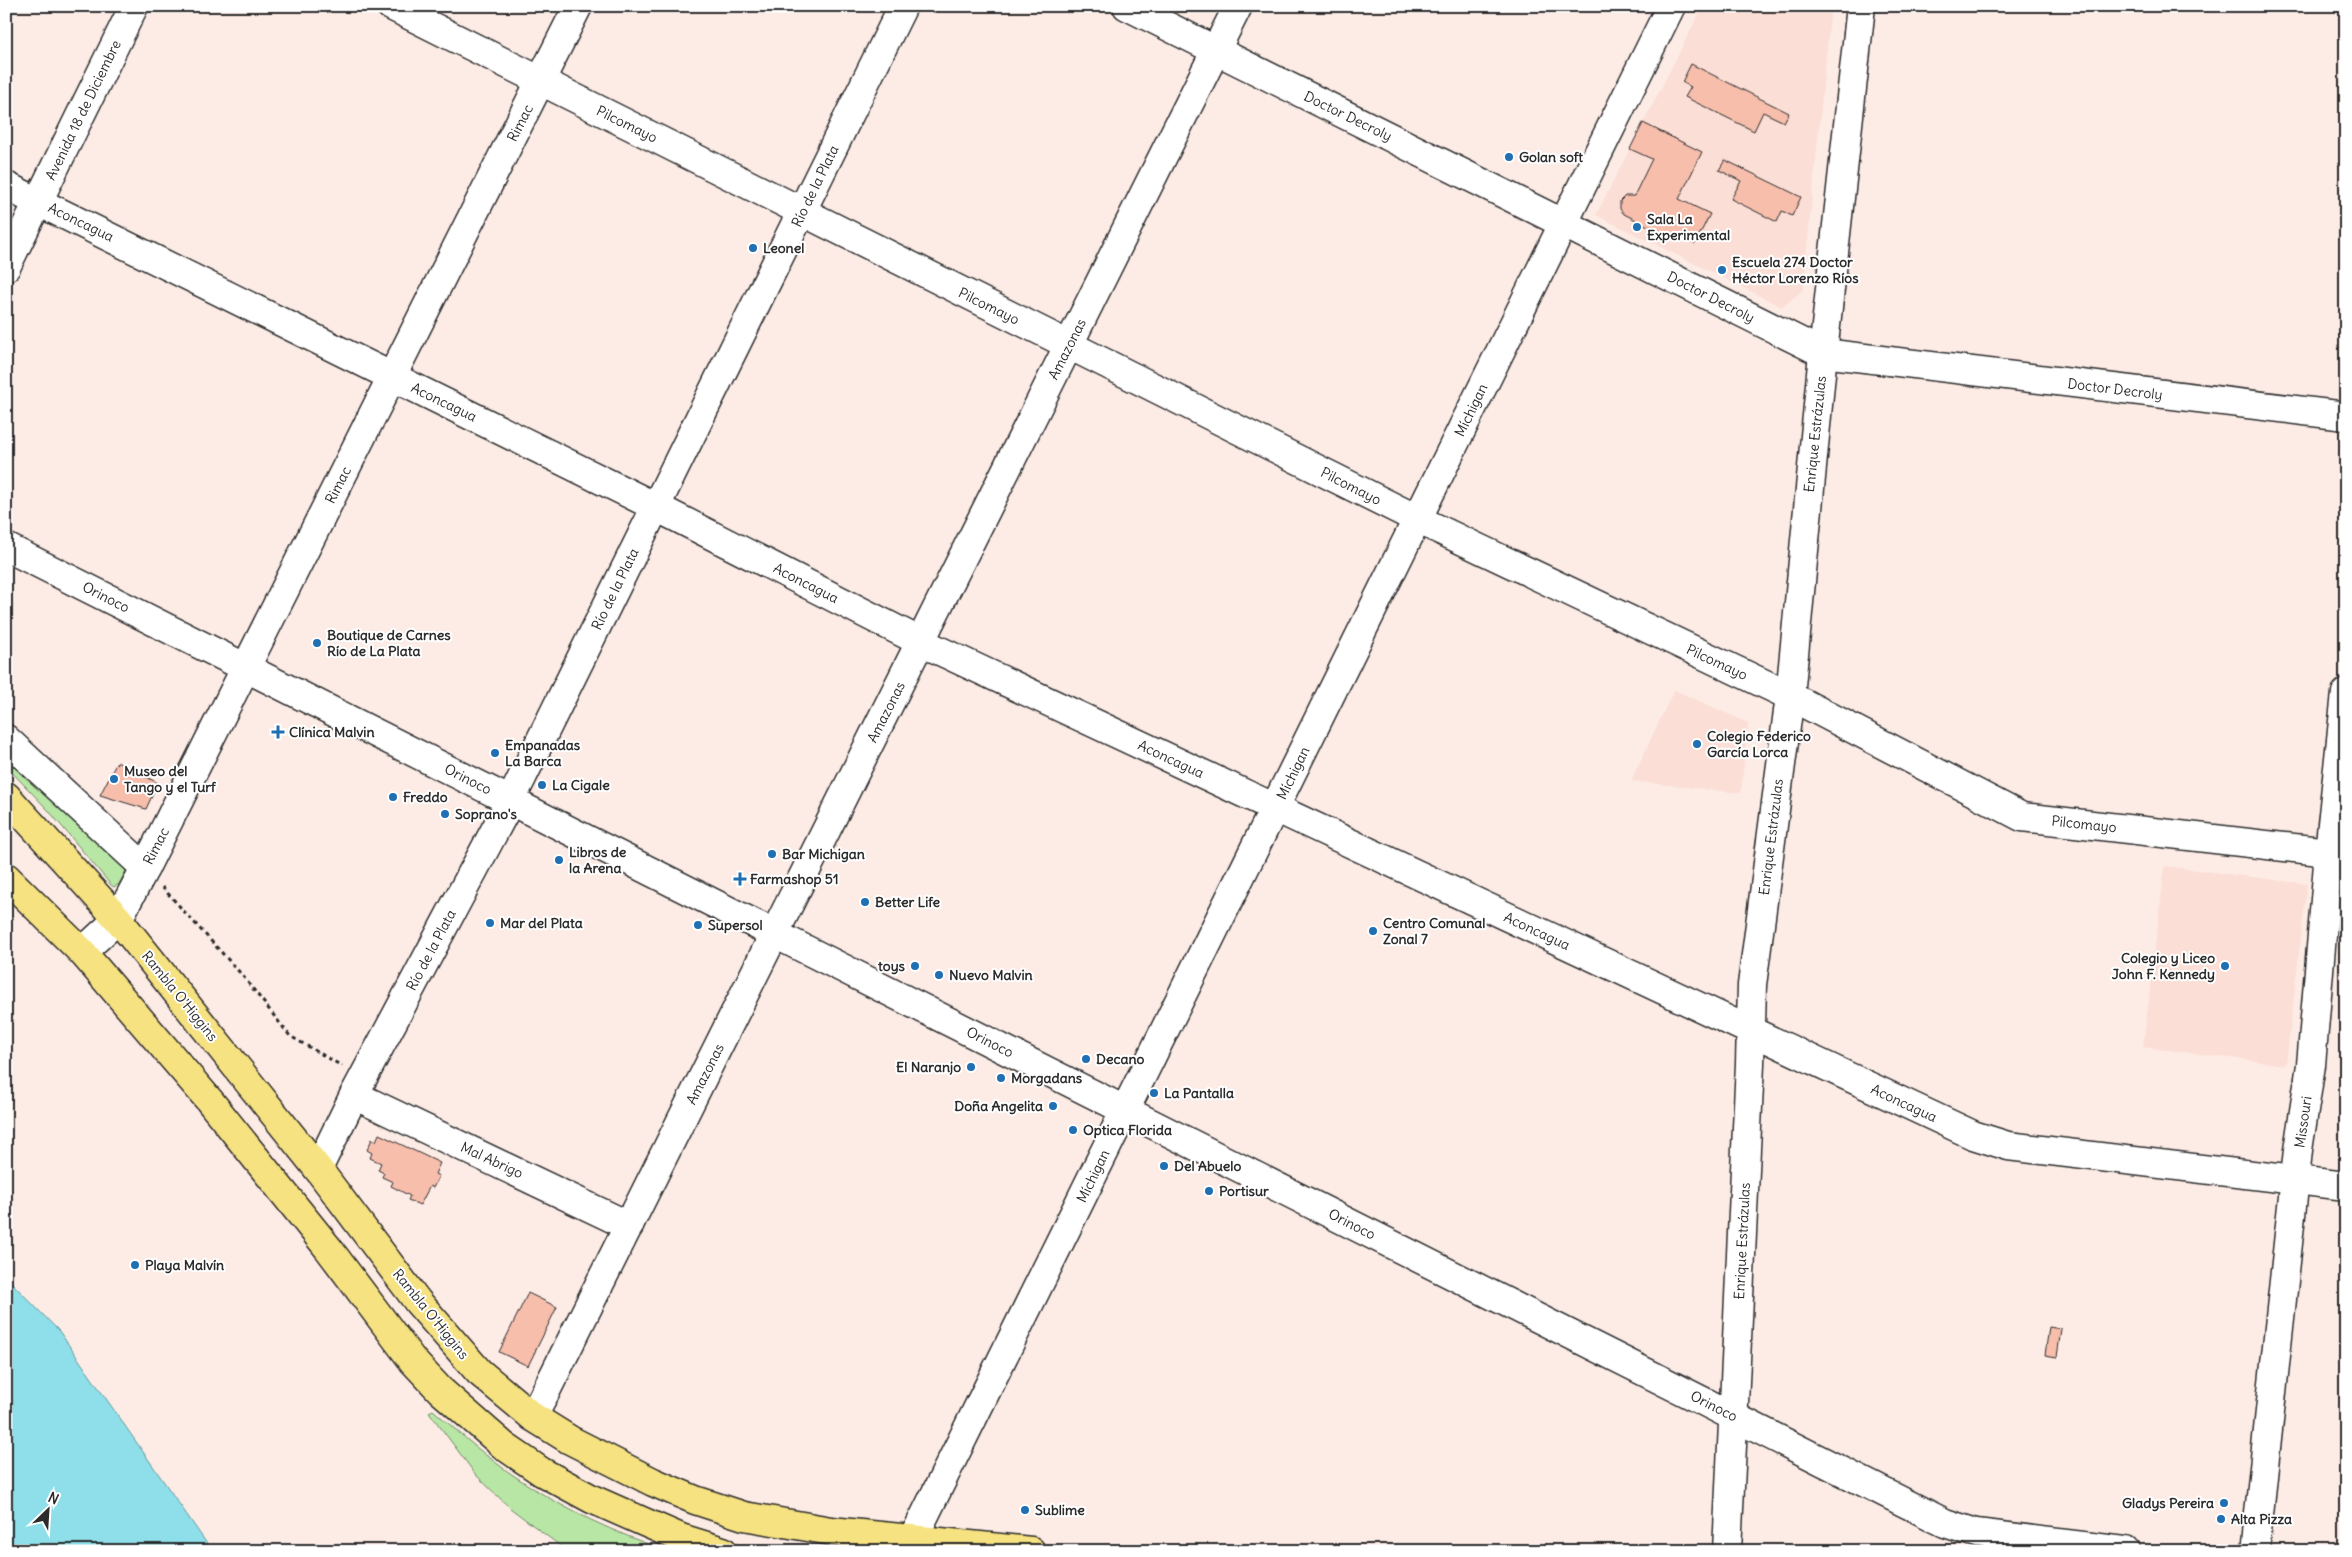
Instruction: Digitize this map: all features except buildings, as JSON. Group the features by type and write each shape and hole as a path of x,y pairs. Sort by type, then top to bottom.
{"main road":[{"name":"Rambla O'Higgins","path":"6,796 118,918 318,1168 418,1302 479,1372 533,1417 570,1440 652,1482 728,1510 802,1527 1031,1551"},
{"path":"6,877 82,952 272,1176 413,1362 440,1390 504,1446 542,1472 592,1499 644,1522 681,1538 724,1551"}],"street":[{"name":"Avenida 18 de Diciembre","path":"6,267 134,6"},
{"name":"Pilcomayo","path":"391,6 803,211 905,265 1417,519 1790,696 2022,817 2337,853"},
{"name":"Rimac","path":"82,952 118,918 145,868 578,6"},
{"name":"Río de la Plata","path":"318,1168 354,1095 511,800 903,6"},
{"name":"Doctor Decroly","path":"1127,6 1823,353 2346,416"},
{"name":"Amazonas","path":"533,1417 1238,6"},
{"name":"Míchigan","path":"913,1539 1276,809 1671,6"},
{"name":"Enrique Estrázulas","path":"1727,1551 1752,985 1790,696 1823,353 1861,6"},
{"name":"Aconcagua","path":"6,186 656,507 921,642 1973,1135 1999,1144 2346,1186"},
{"name":"Orinoco","path":"6,547 1945,1523 1976,1533 2125,1551"},
{"name":"Missouri","path":"2255,1551 2295,1181 2337,853 2346,693"},
{"path":"6,739 145,868"},
{"name":"Mal Abrigo","path":"354,1095 629,1226"}],"path":[{"path":"145,868 242,975 290,1036 350,1070 354,1095"}],"shaded area":[{"path":"1703,6 1831,6 1803,290 1782,307 1596,215"},
{"name":"Colegio Federico García Lorca","path":"1674,690 1748,723 1741,793 1631,781"},
{"name":"Colegio y Liceo John F. Kennedy","path":"2165,866 2307,884 2286,1065 2143,1047"}],"green space":[{"path":"6,756 127,869 119,884 114,887 111,885 49,811 6,766"},
{"path":"433,1410 486,1455 554,1501 629,1537 667,1551 567,1551 510,1508 476,1475 429,1412"}],"water":[{"path":"6,1277 59,1331 212,1551 6,1551"}],"place":[{"name":"Golan soft","path":"1509,157"},
{"name":"Sala La Experimental","path":"1637,227"},
{"name":"Leonel","path":"753,248"},
{"name":"Escuela 274 Doctor Héctor Lorenzo Ríos","path":"1722,270"},
{"name":"Boutique de Carnes Río de La Plata","path":"317,643"},
{"name":"Clínica Malvin","path":"278,732"},
{"name":"Colegio Federico García Lorca","path":"1697,744"},
{"name":"Empanadas La Barca","path":"495,753"},
{"name":"Museo del Tango y el Turf","path":"114,779"},
{"name":"La Cigale","path":"542,785"},
{"name":"Freddo","path":"393,797"},
{"name":"Soprano's","path":"445,814"},
{"name":"Bar Michigan","path":"772,854"},
{"name":"Libros de la Arena","path":"559,860"},
{"name":"Farmashop 51","path":"740,879"},
{"name":"Better Life","path":"865,902"},
{"name":"Mar del Plata","path":"490,923"},
{"name":"Supersol","path":"698,925"},
{"name":"Centro Comunal Zonal 7","path":"1373,931"},
{"name":"toys","path":"915,966"},
{"name":"Colegio y Liceo John F. Kennedy","path":"2225,966"},
{"name":"Nuevo Malvin","path":"939,975"},
{"name":"Decano","path":"1086,1059"},
{"name":"El Naranjo","path":"971,1067"},
{"name":"Morgadans","path":"1001,1078"},
{"name":"La Pantalla","path":"1154,1093"},
{"name":"Doña Angelita","path":"1053,1106"},
{"name":"Optica Florida","path":"1073,1130"},
{"name":"Del Abuelo","path":"1164,1166"},
{"name":"Portisur","path":"1209,1191"},
{"name":"Playa Malvín","path":"135,1265"},
{"name":"Gladys Pereira","path":"2224,1503"},
{"name":"Sublime","path":"1025,1510"},
{"name":"Alta Pizza","path":"2221,1519"}]}
